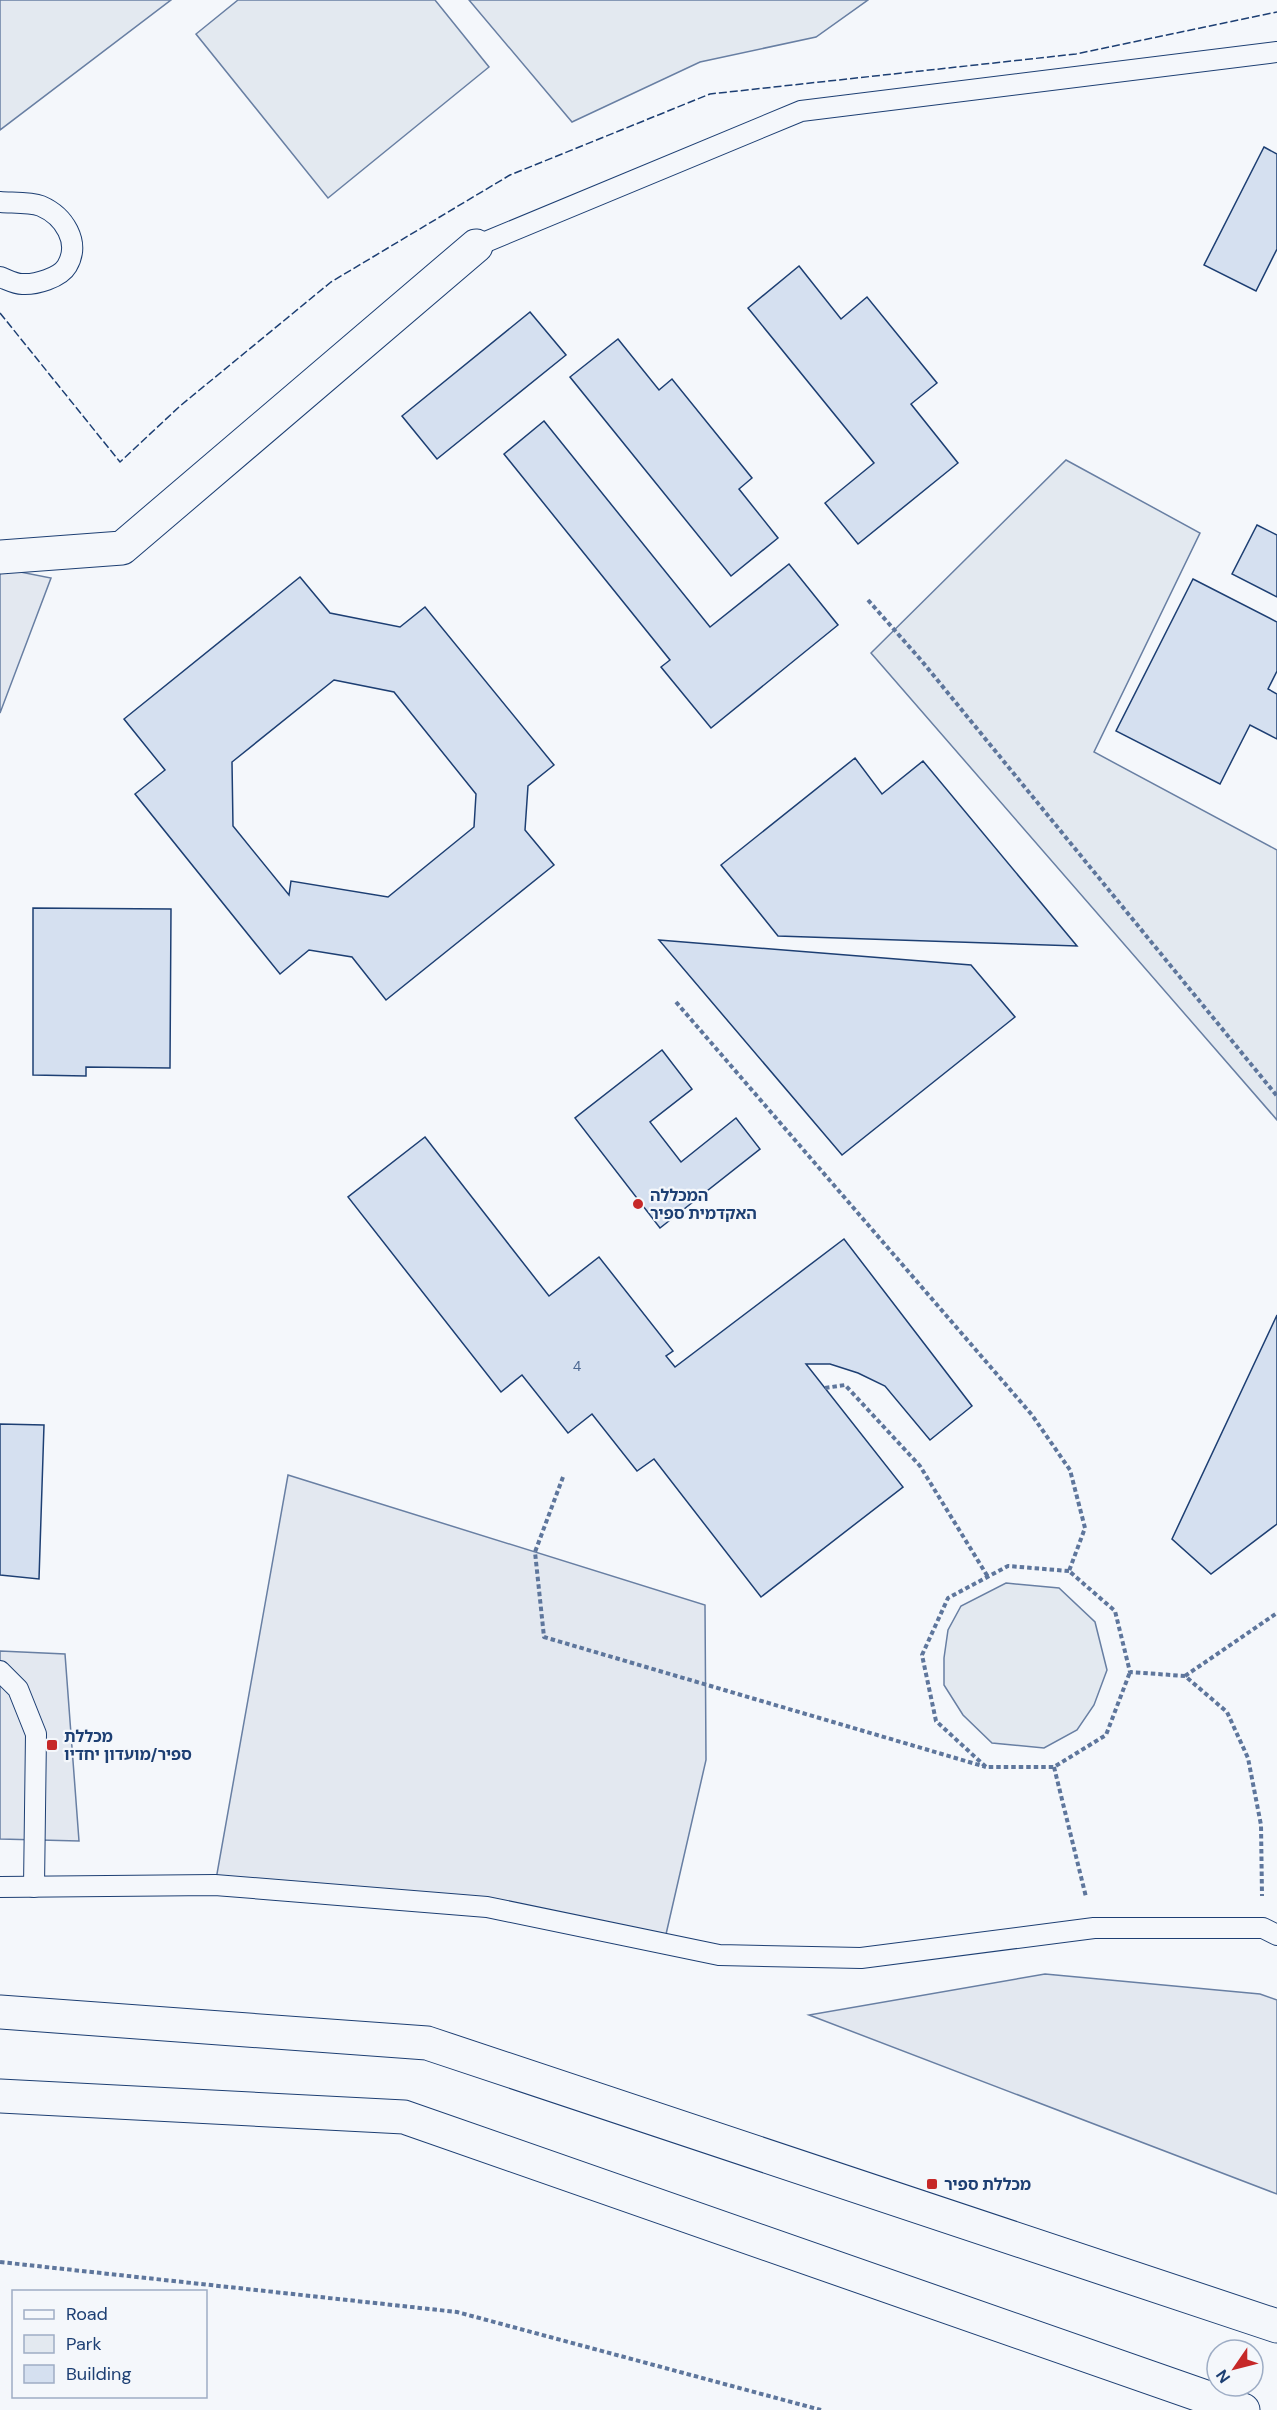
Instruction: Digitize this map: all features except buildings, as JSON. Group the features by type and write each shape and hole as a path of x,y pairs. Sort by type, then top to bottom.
{"main road":[{"path":"0,557 122,548 476,246"},
{"path":"0,2012 427,2043 1232,2309 1277,2326"},
{"path":"0,2096 404,2117 1243,2410"},
{"path":"1232,2309 1277,2306"}],"lane":[{"path":"476,246 801,111 1277,52"},
{"path":"0,202 41,206 62,220 71,236 72,251 67,267 52,278 21,284 0,276"},
{"path":"0,1671 18,1689 36,1734 34,1887"},
{"path":"0,1887 215,1885 487,1908 719,1955 861,1958 1094,1928 1270,1932"}],"path":[{"path":"868,600 921,660 1277,1096"},
{"path":"676,1002 1032,1415 1070,1470 1085,1528 1069,1570"},
{"path":"825,1388 845,1385 921,1466 988,1577"},
{"path":"563,1477 536,1552 544,1637 986,1767 1054,1767 1106,1735 1130,1672 1115,1611 1069,1570 1008,1566 948,1598 922,1655 936,1721 986,1767"},
{"path":"1185,1676 1277,1613"},
{"path":"1130,1672 1185,1676 1227,1712 1248,1758 1261,1825 1270,1932"},
{"path":"1054,1767 1094,1928"},
{"path":"0,2262 457,2312 821,2410"}],"green space":[{"path":"0,0 171,0 0,130"},
{"path":"238,0 435,0 489,67 328,198 196,34"},
{"path":"469,0 868,0 816,37 700,62 572,122"},
{"path":"1066,460 1200,533 1094,752 1277,850 1277,1120 871,653"},
{"path":"1006,1583 1059,1588 1095,1622 1107,1670 1094,1705 1077,1730 1044,1748 992,1743 963,1715 944,1685 944,1658 948,1630 961,1606"}],"shaded area":[{"path":"0,568 51,578 0,713"},
{"path":"288,1475 705,1605 706,1760 664,1943 487,1907 215,1885"},
{"path":"0,1651 65,1654 79,1841 0,1839"},
{"path":"1045,1974 1260,1994 1277,2000 1277,2194 809,2015"}],"fence":[{"path":"0,313 120,462 180,406 331,282 510,175 710,94 1076,54 1277,12"}],"place":[{"name":"המכללה האקדמית ספיר","path":"638,1204"},
{"name":"מכללת ספיר/מועדון יחדיו","path":"52,1745"},
{"name":"מכללת ספיר","path":"932,2184"}]}
